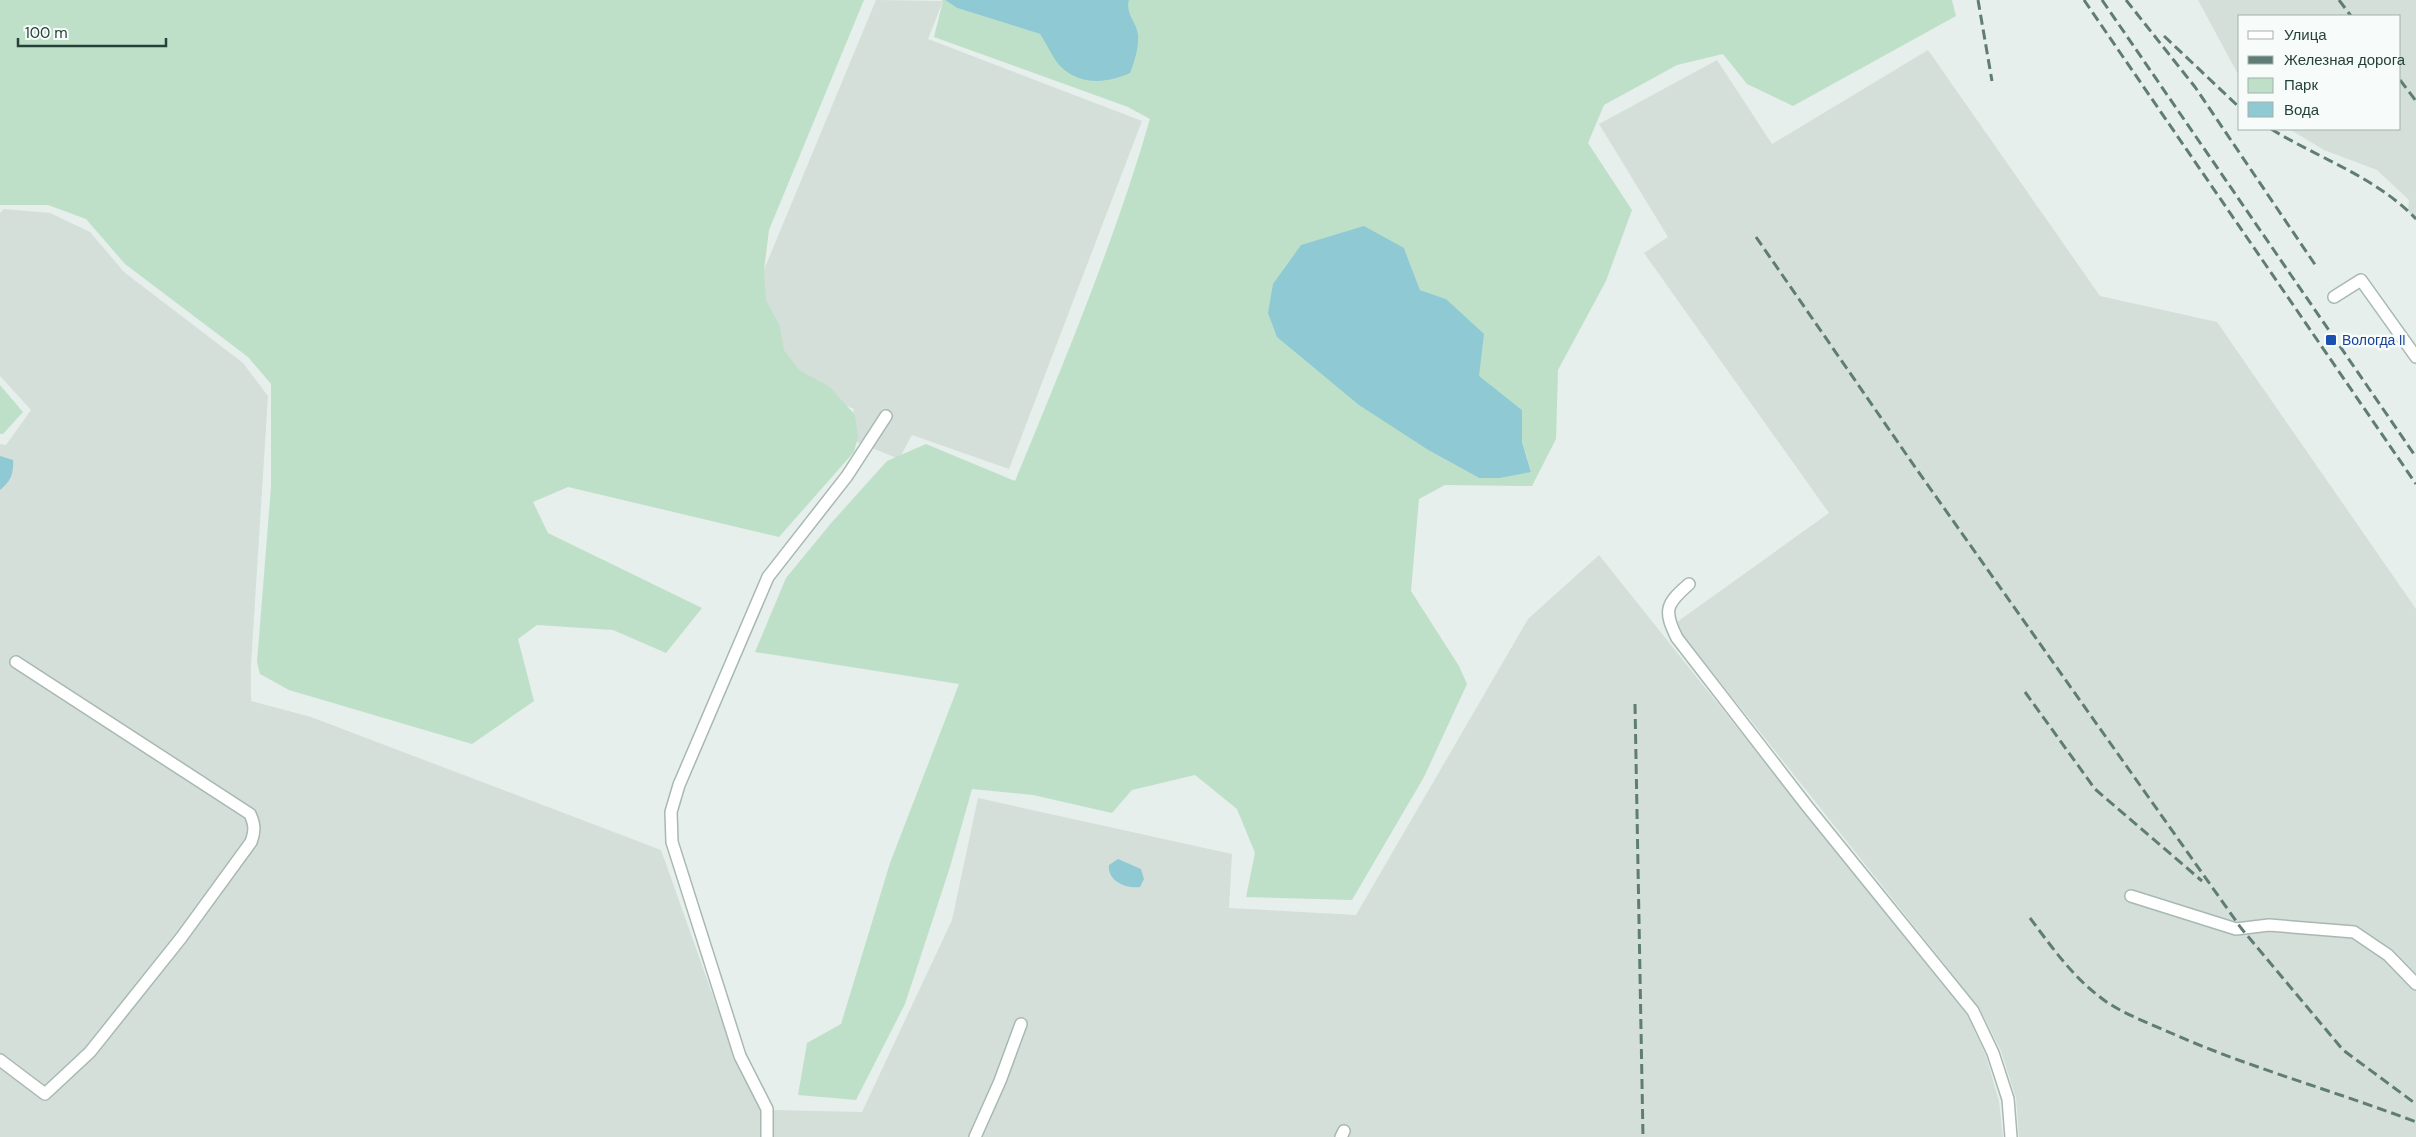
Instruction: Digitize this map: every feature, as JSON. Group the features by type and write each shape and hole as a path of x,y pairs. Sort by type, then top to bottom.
{"street":[{"path":"2334,296 2361,280 2416,358"},
{"path":"767,1137 767,1109 740,1056 672,842 671,812 679,786 712,705 768,577 847,476 886,416"},
{"path":"1689,584 1669,604 1670,623 1677,638 1807,806 1973,1011 1993,1052 2005,1090 2011,1137"},
{"path":"0,1060 45,1094 90,1052 181,938 251,842 255,831 254,822 250,814 16,662"},
{"path":"2131,896 2236,929 2269,925 2354,932 2388,955 2416,984"},
{"path":"975,1137 1000,1082 1020,1024"}],"shaded area":[{"path":"876,0 943,1 928,39 1142,121 1009,469 912,435 899,459 845,437 854,409 729,354"},
{"path":"2198,0 2416,0 2416,221 2408,211 2409,200 2377,170 2324,150 2291,130 2401,130 2401,15 2238,15 2238,74"},
{"path":"1928,50 2100,296 2217,322 2416,609 2416,1137 2019,1137 2016,1098 2001,1051 1980,1009 1682,634 1677,622 1829,513 1644,253 1668,237 1599,124 1717,60 1772,144"},
{"path":"4,209 50,213 90,232 124,272 243,363 268,396 251,664 251,701 311,717 661,850 735,1058 761,1110 761,1137 0,1137 0,444 6,445 31,410 0,376 0,213"},
{"path":"1599,555 1967,1015 1986,1056 1999,1101 2003,1137 774,1137 774,1110 862,1112 952,920 978,798 1232,854 1229,908 1356,915 1528,619"}],"green space":[{"path":"0,0 864,0 769,230 764,270 766,300 780,326 784,350 799,370 830,387 855,415 858,437 854,452 779,537 568,487 533,502 548,533 702,608 666,653 613,630 537,625 518,639 534,701 472,744 289,690 260,674 257,662 271,487 271,384 248,357 125,264 86,219 48,205 0,205"},
{"path":"941,0 945,0 957,8 1040,34 1050,48 1138,34 1127,6 1129,0 1952,0 1956,16 1793,106 1747,84 1723,54 1677,65 1604,105 1588,143 1632,210 1606,281 1558,370 1556,439 1532,486 1445,485 1419,499 1411,591 1459,666 1467,684 1424,777 1352,900 1246,897 1255,853 1237,809 1195,775 1132,790 1112,813 1033,795 972,789 950,867 905,1004 856,1100 798,1095 807,1043 841,1024 890,863 959,684 755,652 786,578 832,522 887,461 926,444 1015,481 1070,347 1104,257 1121,211 1150,119 1128,107 934,37 943,1","holes":["1404,248 1420,290 1446,299 1478,376 1522,410 1522,442 1531,471 1500,478 1479,478 1430,451"]},
{"path":"0,385 23,412 3,434 0,434"}],"water":[{"path":"945,0 1129,0 1128,9 1138,34 1132,68 1130,73 1104,81 1086,80 1077,77 1058,64 1040,34 957,8"},
{"path":"1364,226 1404,248 1420,290 1446,299 1484,334 1479,376 1522,410 1522,442 1531,472 1500,478 1479,478 1430,451 1359,405 1277,337 1268,313 1273,284 1301,245"},
{"path":"0,456 13,460 13,469 11,477 0,490"},
{"path":"1118,859 1141,869 1144,879 1140,887 1129,887 1114,880 1109,871 1109,865"}],"railway":[{"path":"1978,0 1992,81"},
{"path":"2084,0 2416,484"},
{"path":"2102,0 2416,457"},
{"path":"2126,0 2195,87 2316,266"},
{"path":"2339,0 2350,15"},
{"path":"2164,36 2238,106"},
{"path":"2401,81 2416,101"},
{"path":"2273,130 2383,191 2416,219"},
{"path":"1756,237 1915,467 2241,928 2343,1050 2416,1104"},
{"path":"2025,692 2095,789 2202,881"},
{"path":"1635,704 1643,1137"},
{"path":"2030,918 2080,980 2107,1002 2125,1012 2201,1046 2416,1122"}],"place":[{"name":"Вологда II","path":"2331,340"}]}
